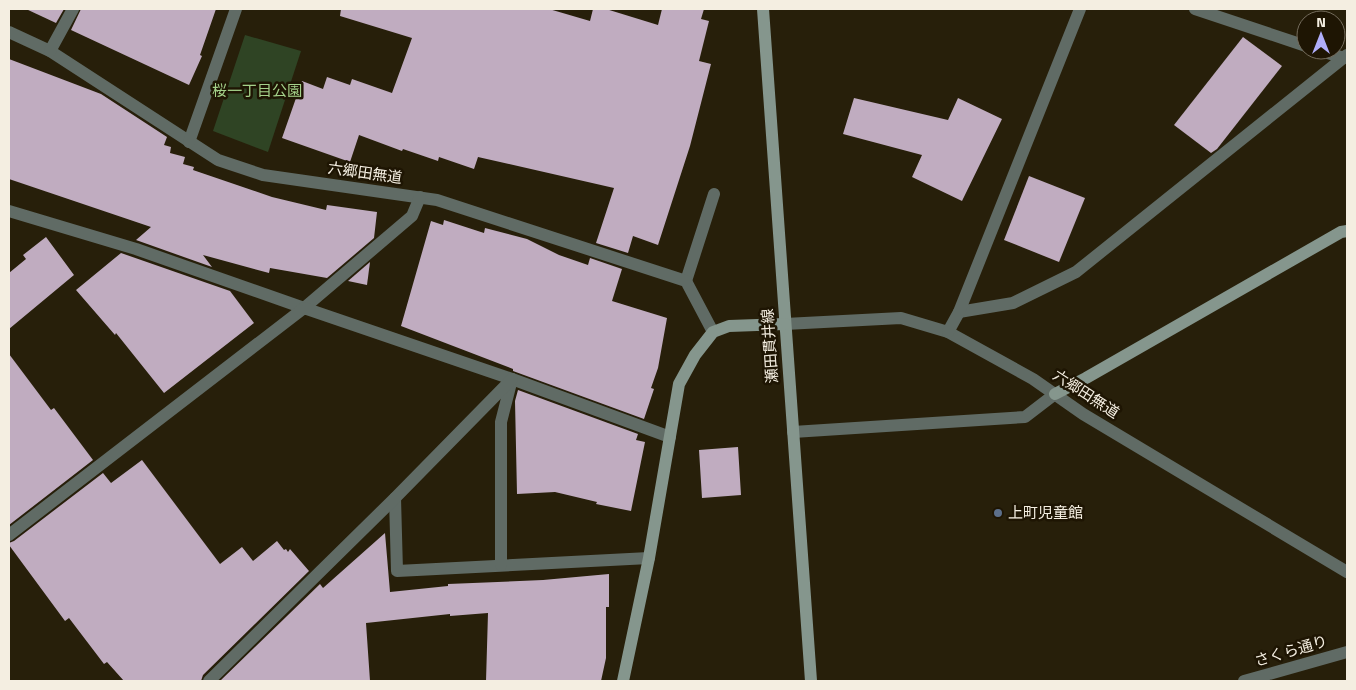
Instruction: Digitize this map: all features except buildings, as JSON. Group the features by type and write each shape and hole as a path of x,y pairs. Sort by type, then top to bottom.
{"street":[{"path":"50,51 72,9"},
{"path":"189,142 236,9"},
{"name":"瀬田貫井線","path":"764,9 811,681"},
{"path":"948,332 959,312 1080,9"},
{"path":"1195,9 1296,43"},
{"name":"六郷田無道","path":"9,32 50,51 218,160 263,175 438,200 686,282"},
{"path":"959,312 1013,303 1076,272 1341,60"},
{"path":"713,332 686,282 714,194"},
{"path":"9,534 304,308 412,216 420,197"},
{"path":"9,211 136,249 512,379 670,437"},
{"path":"793,432 1024,417 1055,394 1341,232 1347,231"},
{"name":"六郷田無道","path":"785,324 901,318 948,332 1033,379 1083,414 1347,572"},
{"path":"623,681 649,558 679,384 695,355 713,332 728,326 785,324"},
{"path":"209,681 512,379"},
{"path":"501,566 501,422 512,379"},
{"path":"394,498 397,571 649,558"},
{"name":"さくら通り","path":"1244,681 1347,652"}],"green space":[{"name":"桜一丁目公園","path":"245,35 301,51 268,152 213,131"}],"place":[{"name":"上町児童館","path":"998,513"}]}
